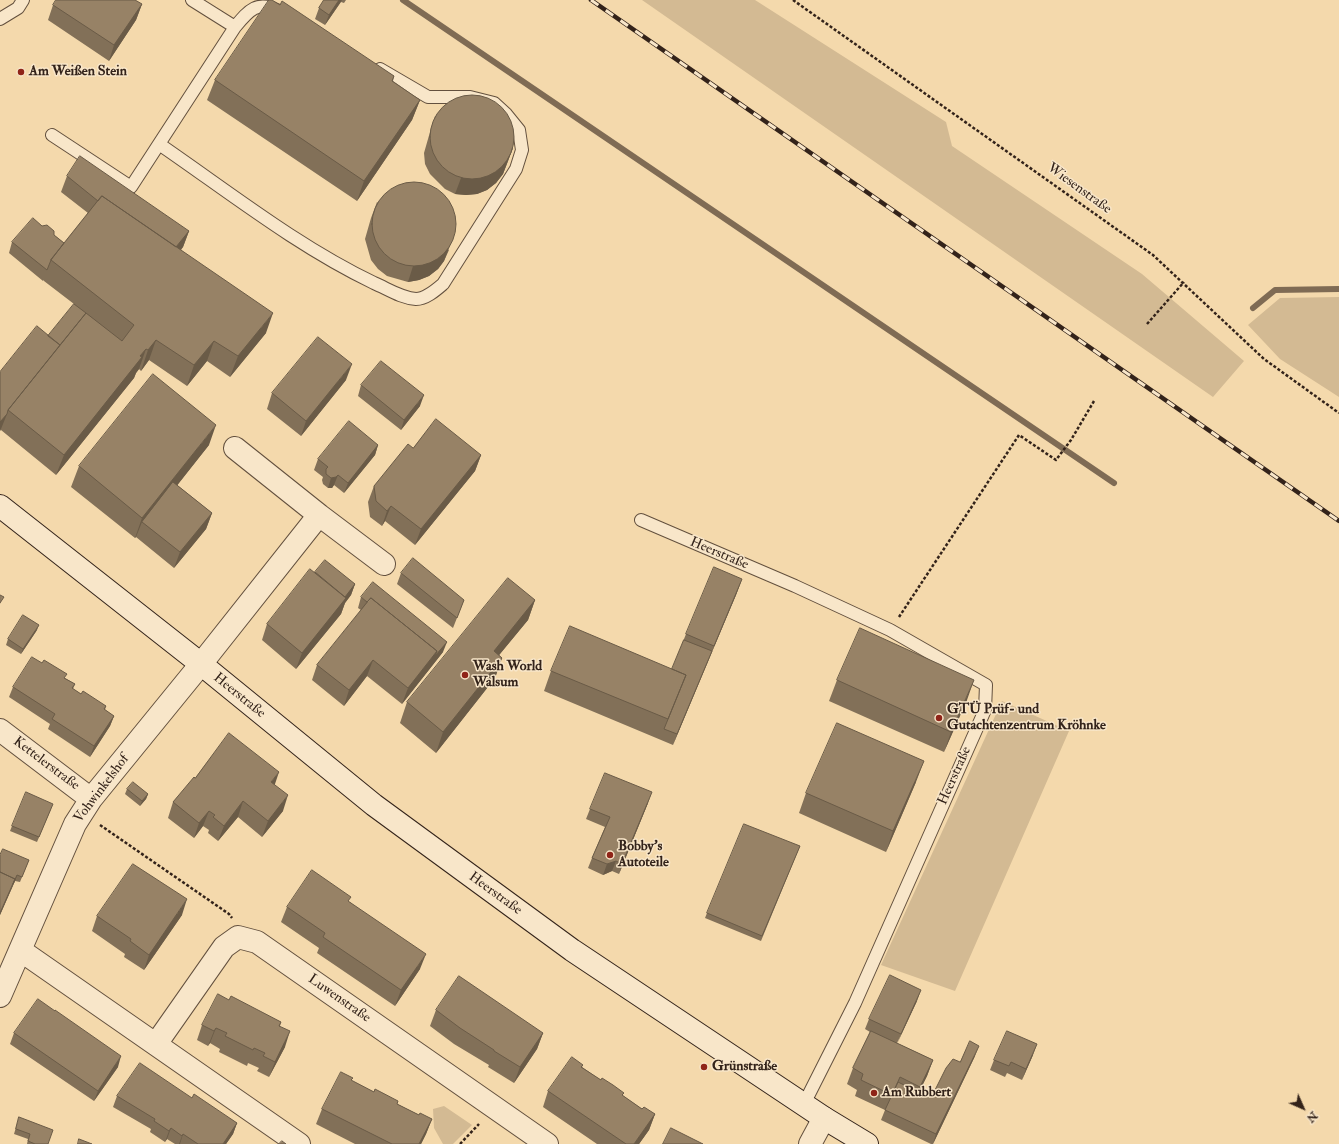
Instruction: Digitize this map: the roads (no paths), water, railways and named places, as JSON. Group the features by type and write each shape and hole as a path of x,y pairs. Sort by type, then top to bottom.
{"street":[{"path":"235,448 319,515 384,564"},
{"name":"Heerstraße","path":"0,506 201,664 374,805 572,950 824,1118 867,1144"},
{"name":"Heerstraße","path":"201,664 319,515"},
{"name":"Vohwinkelshof","path":"0,996 75,824 87,806 201,664"},
{"name":"Kettelerstraße","path":"0,730 87,806"},
{"name":"Luwenstraße","path":"156,1044 224,947 238,937 257,942 547,1144"},
{"path":"20,950 299,1144"},
{"path":"810,1144 824,1118"}],"lane":[{"path":"0,19 18,8 23,0"},
{"path":"192,0 235,27"},
{"path":"52,135 131,187 235,27 247,12 254,7 264,5 272,7 292,18"},
{"path":"159,144 292,236 342,268 403,297 418,299 435,292 442,284 516,169 522,150 519,130 506,114 494,103 470,97 428,97 367,61"},
{"name":"Heerstraße","path":"641,520 795,586 890,630 986,685 985,710 855,1004 804,1104"}],"waterway":[{"path":"403,0 1114,483"},
{"path":"1253,308 1275,290 1339,289"}],"railway":[{"path":"591,0 1339,521"}],"place":[{"name":"Am Weißen Stein","path":"21,72"},
{"name":"Wash World Walsum","path":"465,675"},
{"name":"GTÜ Prüf- und Gutachtenzentrum Kröhnke","path":"939,718"},
{"name":"Bobby's Autoteile","path":"610,855"},
{"name":"Grünstraße","path":"704,1067"},
{"name":"Am Rubbert","path":"874,1093"}]}
